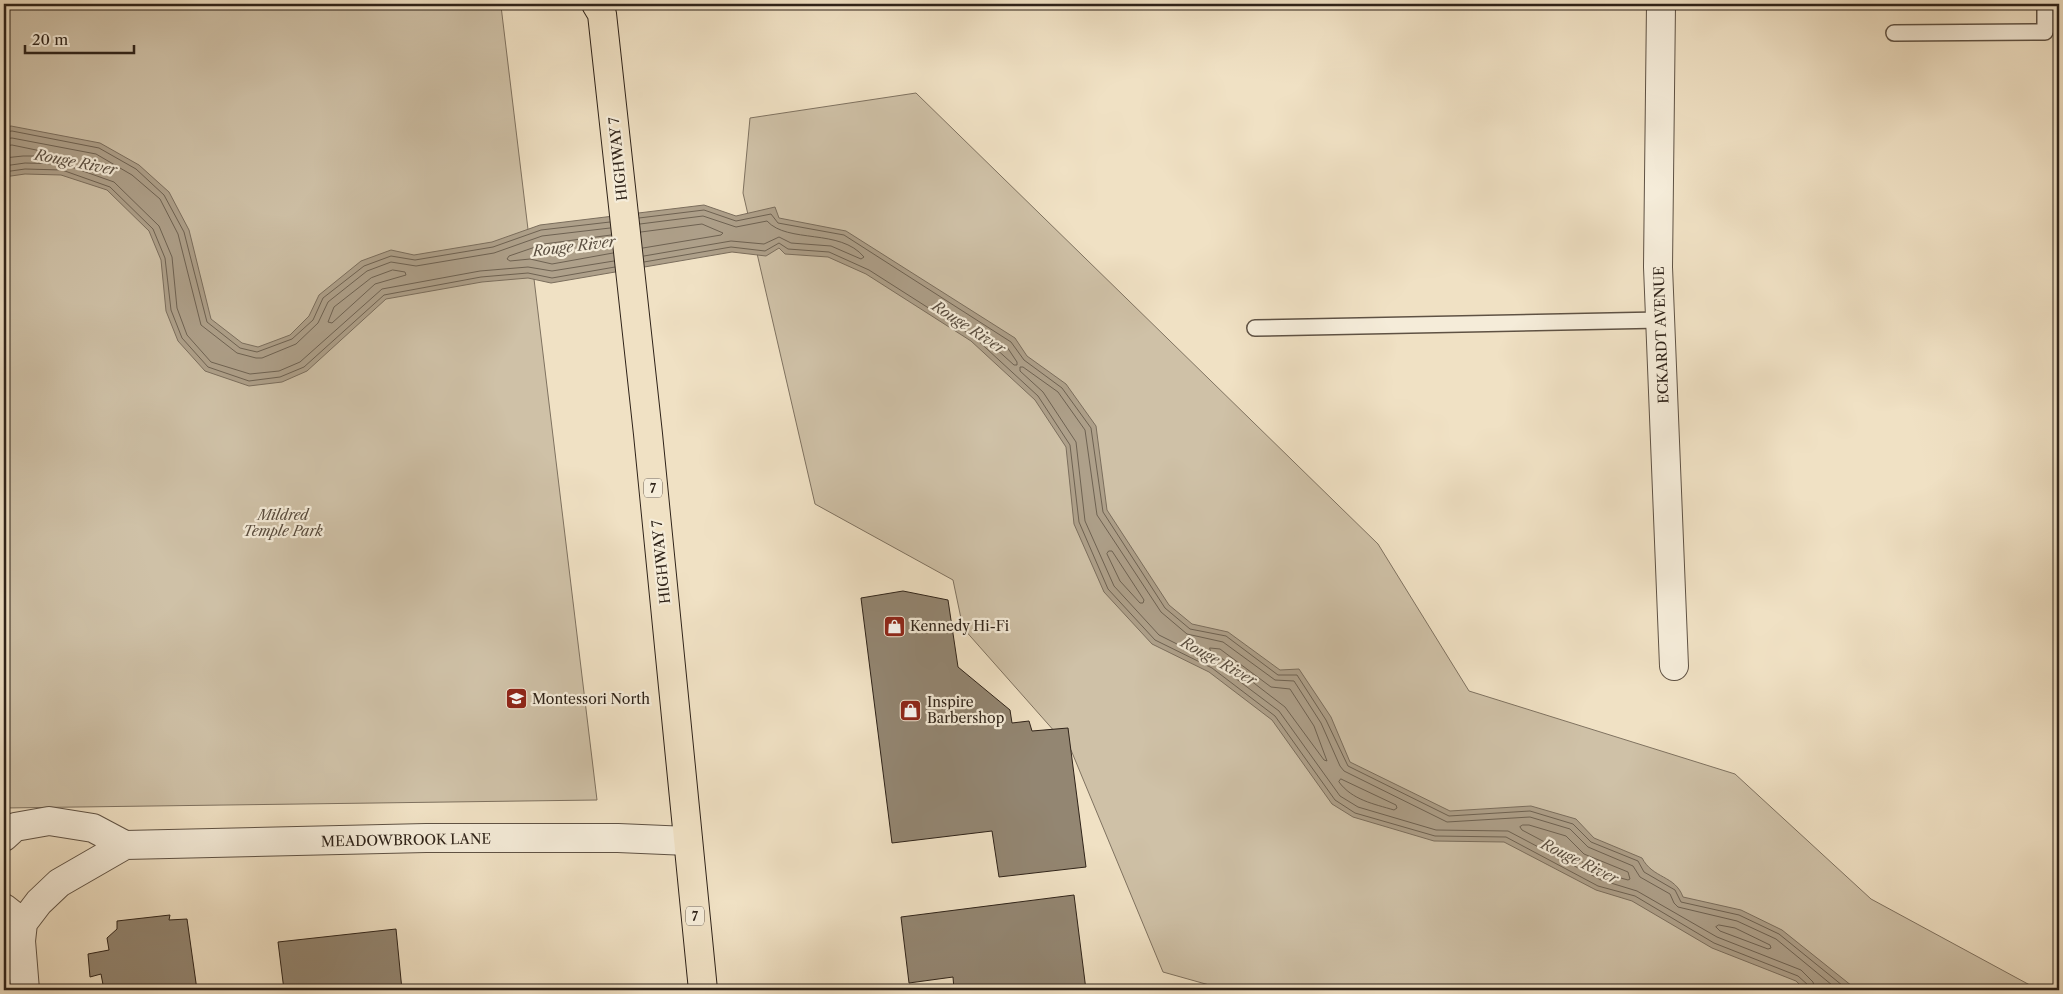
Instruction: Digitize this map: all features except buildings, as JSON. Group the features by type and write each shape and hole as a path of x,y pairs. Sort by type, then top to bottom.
{"main road":[{"name":"HIGHWAY 7","path":"602,7 634,303 703,990"}],"street":[{"name":"ECKARDT AVENUE","path":"1661,4 1658,267 1674,666"},
{"name":"MEADOWBROOK LANE","path":"4,837 15,827 49,821 93,828 125,845"},
{"name":"MEADOWBROOK LANE","path":"25,990 21,941 13,915 39,902 59,883 125,845 426,838 618,838 688,841"}],"lane":[{"path":"1894,33 2052,32 2045,4"},
{"path":"1255,328 1660,320"}],"green space":[{"name":"Mildred Temple Park","path":"4,4 456,4 501,6 597,800 4,808"},
{"path":"916,93 1378,544 1469,691 1735,774 1871,899 2039,990 1227,990 1163,972 1071,750 963,628 953,580 815,504 743,193 750,118"}],"water":[{"name":"Rouge River","path":"11,126 100,143 139,165 169,192 189,230 211,319 242,343 258,347 290,335 309,316 319,295 361,261 391,250 414,255 492,242 540,225 704,205 736,216 775,207 779,218 846,231 1015,338 1027,356 1066,384 1096,426 1107,510 1169,605 1192,624 1228,632 1280,670 1299,669 1331,717 1350,762 1450,811 1531,806 1576,819 1594,838 1642,858 1652,870 1675,885 1683,897 1741,910 1782,930 1857,990 1805,990 1796,981 1712,948 1632,901 1596,890 1504,842 1434,841 1353,817 1332,804 1272,720 1209,672 1152,644 1104,592 1074,524 1066,447 1035,400 971,341 866,274 828,257 785,254 779,248 766,256 732,252 551,283 528,278 482,282 386,299 307,371 282,382 249,386 205,371 178,341 166,311 161,260 149,231 107,190 61,175 25,174 4,177 4,128"}],"place":[{"name":"Kennedy Hi-Fi","path":"894,626"},
{"name":"Montessori North","path":"516,699"},
{"name":"Inspire Barbershop","path":"911,710"}]}
